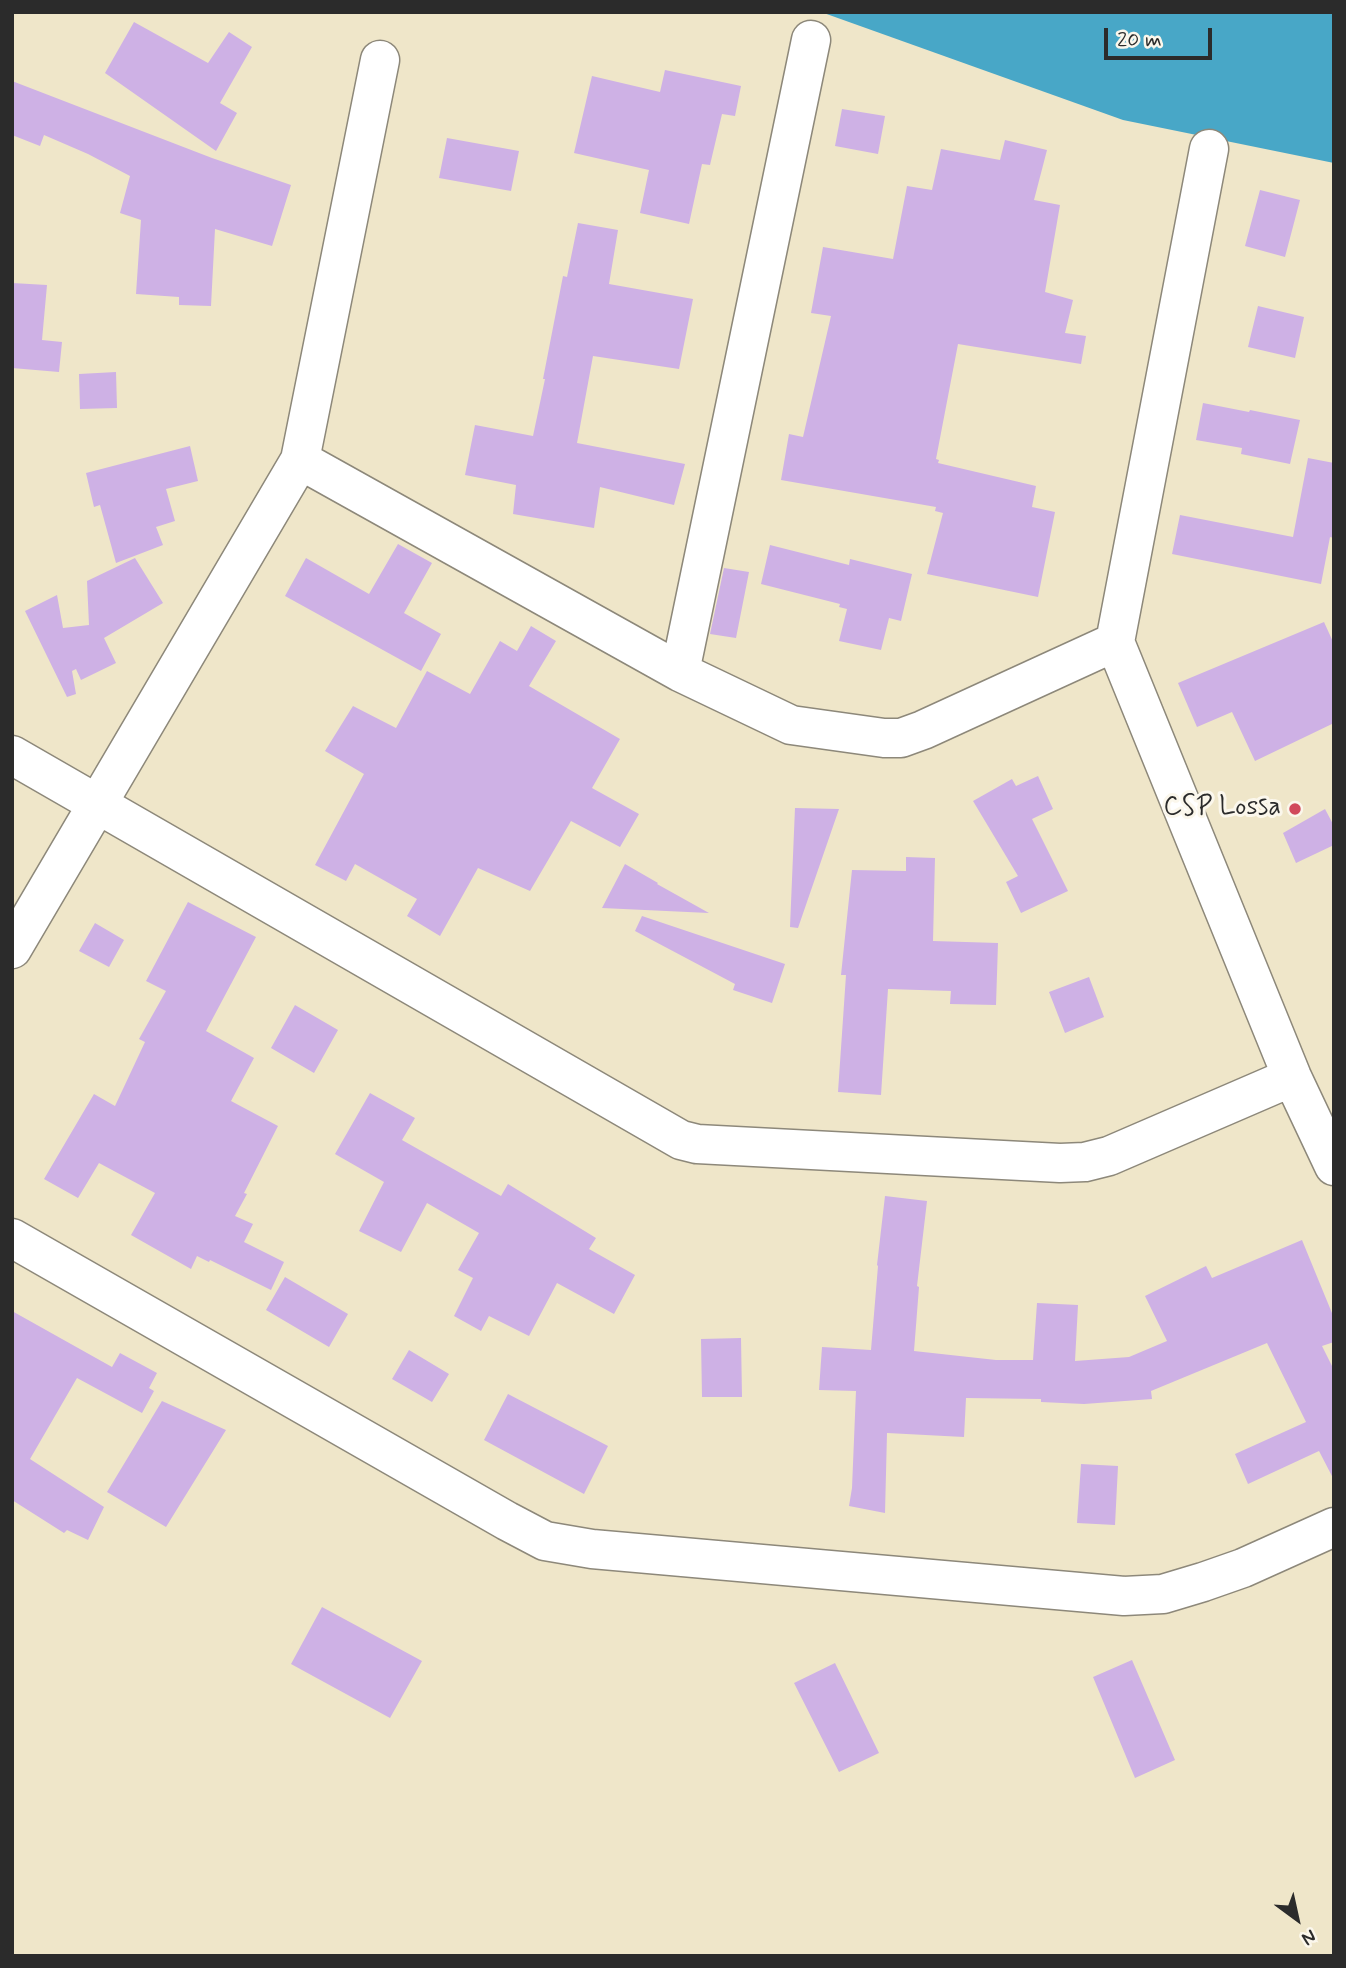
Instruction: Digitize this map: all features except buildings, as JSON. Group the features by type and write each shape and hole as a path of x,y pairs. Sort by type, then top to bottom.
{"street":[{"path":"680,673 811,40"},
{"path":"12,949 300,460 380,60"},
{"path":"1209,149 1115,642 1292,1077 1334,1166"},
{"path":"300,460 680,673 791,725 901,738 1115,642"},
{"path":"12,755 681,1140 697,1144 1085,1163 1109,1156 1292,1077"},
{"path":"12,1238 545,1541 592,1549 1124,1596 1163,1594 1203,1582 1243,1568 1334,1527"}],"water":[{"path":"821,12 1334,12 1334,163 1123,120"}],"place":[{"name":"CSP Lossa","path":"1295,809"}]}
